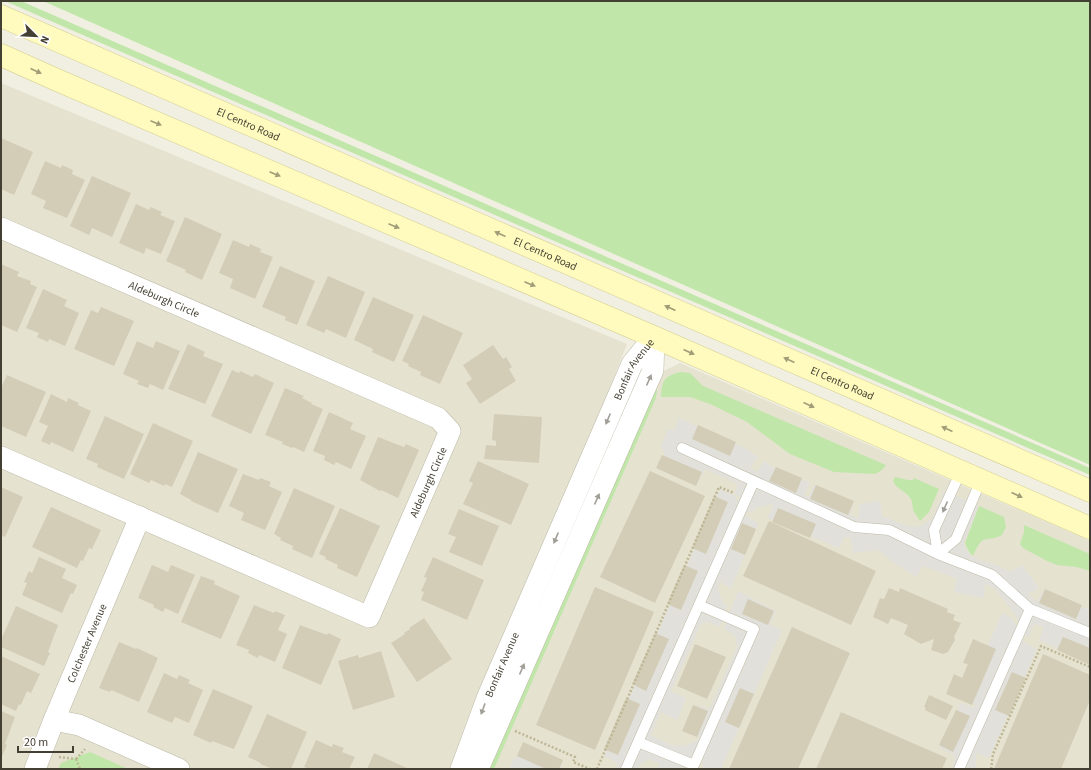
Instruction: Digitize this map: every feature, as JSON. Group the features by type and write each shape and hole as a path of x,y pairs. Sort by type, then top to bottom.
{"main road":[{"name":"El Centro Road","path":"1,16 1090,492"},
{"path":"1,55 654,337 1090,528"}],"street":[{"name":"Aldeburgh Circle","path":"1,228 438,418 450,431 369,617 1,457"},
{"name":"Bonfair Avenue","path":"461,769 488,696 632,364 654,337"},
{"name":"Bonfair Avenue","path":"478,769 653,370 654,337"},
{"name":"Colchester Avenue","path":"35,769 54,720 140,517"},
{"path":"54,720 79,725 179,769"}],"lane":[{"path":"682,448 854,527 889,530 938,554 992,575 1030,610 1090,633"},
{"path":"938,554 934,530 961,471"},
{"path":"938,554 956,539 981,480"},
{"path":"626,769 754,481"},
{"path":"638,742 694,764 754,629 699,605"},
{"path":"959,769 1030,610"}],"path":[{"path":"597,769 719,487 734,494"},
{"path":"991,769 993,754 1041,646 1090,667"},
{"path":"512,730 575,757 573,762 590,769"},
{"path":"76,759 86,746"},
{"path":"56,757 76,759"},
{"path":"76,759 80,769"}],"shaded area":[{"path":"1,83 627,344 460,769 1,769"},
{"path":"680,363 1090,541 1090,769 486,769 660,373"},
{"path":"679,418 745,448 758,457 750,468 757,472 764,461 776,469 810,483 804,495 809,497 814,485 854,502 850,515 859,518 859,504 880,501 882,516 907,526 916,527 923,525 933,517 944,491 979,506 964,542 965,548 970,555 981,561 997,565 1010,572 1022,565 1039,588 1028,594 1037,602 1043,591 1090,610 1090,661 1039,640 1044,628 1035,623 1027,638 1014,613 997,591 989,585 985,584 984,598 954,592 957,579 923,566 916,577 894,563 879,550 853,553 851,538 844,537 839,548 767,518 773,506 772,504 759,507 749,513 735,492 738,484 705,469 698,482 660,465 665,454 661,446 668,429 674,430"},
{"path":"720,489 734,495 747,517 758,523 731,588 720,582 718,587 720,597 727,607 720,627 709,622 701,623 671,691 686,698 677,720 661,712 651,735 671,745 685,746 698,740 699,769 657,769 660,763 648,759 640,764 638,769 616,769 618,763 604,756"},
{"path":"738,591 776,611 770,625 782,630 721,769 703,769 700,738 687,731 698,705 709,710 737,647 736,637 724,628"},
{"path":"1002,613 1012,618 1025,643 1037,649 989,758 976,753 977,769 953,769 954,755 940,748 961,703 974,708 975,704 964,699"},
{"path":"523,745 563,762 560,769 509,769 514,758 517,758"}],"green space":[{"path":"5,1 21,1 1090,468 1090,475"},
{"path":"43,1 1090,1 1090,465"},
{"path":"681,372 690,373 703,386 886,465 882,470 875,474 834,472 790,454 747,422 710,404 690,397 661,397 662,386 667,377"},
{"path":"655,389 657,390 656,398 494,769 489,769"},
{"path":"895,477 908,480 913,480 914,478 939,489 929,512 920,521 913,510 912,501 908,495 896,486 893,481"},
{"path":"979,506 1004,517 1006,527 1002,535 982,541 973,556 969,552 965,543"},
{"path":"1024,525 1090,554 1090,571 1076,567 1057,565 1023,548 1020,544 1024,532"},
{"path":"90,752 128,769 58,769 61,763"}],"building":[{"path":"1,138 33,152 14,195 1,189"},
{"path":"45,161 61,168 62,165 73,170 72,174 85,180 67,218 43,208 46,201 31,194"},
{"path":"92,176 131,193 112,237 92,228 89,235 70,226"},
{"path":"136,204 149,210 151,207 162,212 160,215 175,221 161,254 146,248 144,254 119,243"},
{"path":"185,217 222,234 202,280 185,272 186,270 166,261"},
{"path":"233,240 249,247 250,244 261,249 260,252 273,257 255,299 230,288 233,279 219,273"},
{"path":"1,264 19,272 17,276 31,281 30,284 37,287 17,332 1,325"},
{"path":"280,266 315,281 297,325 285,320 286,317 262,307"},
{"path":"328,276 365,292 346,338 326,329 324,333 306,325"},
{"path":"43,289 67,300 64,306 79,313 65,346 49,339 48,342 37,337 39,333 26,328"},
{"path":"373,297 414,315 394,362 372,352 373,349 354,340"},
{"path":"101,307 134,321 114,366 74,349 91,310 98,313"},
{"path":"423,315 463,333 440,384 420,375 421,372 408,366 409,364 402,361"},
{"path":"137,341 153,348 156,341 180,351 163,390 150,384 148,388 137,384 139,381 123,374"},
{"path":"188,344 205,352 203,356 223,364 205,404 168,389"},
{"path":"493,345 503,359 506,357 512,367 509,369 516,381 480,404 466,383 472,379 463,365"},
{"path":"232,370 239,373 240,371 253,377 255,374 274,383 251,434 211,416"},
{"path":"7,375 46,392 26,437 1,426 1,388"},
{"path":"285,388 304,396 302,398 323,409 304,452 282,444 283,442 265,435"},
{"path":"51,394 67,402 68,398 91,411 73,452 51,442 50,445 41,441 48,426 39,422"},
{"path":"329,412 353,423 350,429 366,436 351,469 336,462 334,465 324,460 325,456 313,451"},
{"path":"494,414 542,417 539,463 484,459 486,445 496,446 496,441 492,440"},
{"path":"105,416 144,434 124,479 97,467 98,464 86,459"},
{"path":"153,423 193,441 172,487 165,484 164,486 151,480 149,483 130,474"},
{"path":"698,425 736,442 730,456 692,439"},
{"path":"378,437 404,447 406,444 419,450 398,498 381,490 380,491 360,480"},
{"path":"198,452 238,469 218,513 191,501 180,494"},
{"path":"662,455 702,472 696,486 656,468"},
{"path":"478,461 529,484 511,525 463,504 473,483 469,481"},
{"path":"776,467 802,478 796,493 769,481"},
{"path":"650,471 705,496 655,603 600,577"},
{"path":"243,474 259,480 260,478 271,482 269,486 282,492 265,530 241,520 244,513 229,506"},
{"path":"816,485 854,501 848,515 810,499"},
{"path":"1,487 23,497 5,537 1,535"},
{"path":"294,488 335,506 312,558 292,549 293,546 280,540 281,538 274,534"},
{"path":"714,496 728,502 706,554 692,548"},
{"path":"51,507 101,530 92,549 89,548 83,561 81,560 77,568 32,547"},
{"path":"340,508 380,526 357,577 337,568 338,565 325,559 326,557 319,554"},
{"path":"778,508 816,524 810,538 772,522"},
{"path":"459,509 499,526 482,566 449,552 456,537 448,534"},
{"path":"769,521 876,571 851,625 743,576"},
{"path":"742,523 756,529 745,555 731,549"},
{"path":"39,557 66,569 62,578 77,585 73,594 71,593 62,613 22,595 27,583 24,582 29,571 32,573"},
{"path":"433,557 484,580 467,620 421,600 424,592 421,591 427,578 424,577"},
{"path":"152,565 168,572 171,565 195,575 178,614 165,608 163,612 153,607 154,605 138,598"},
{"path":"684,565 698,571 681,610 667,604"},
{"path":"201,576 215,581 214,584 240,596 221,639 181,622"},
{"path":"595,587 654,612 595,750 536,725"},
{"path":"889,588 899,592 900,588 948,609 947,612 955,615 953,620 961,623 954,637 955,640 948,652 943,654 931,650 934,639 921,644 904,634 908,625 891,618 888,624 873,617 880,598 884,599"},
{"path":"1045,589 1082,605 1076,619 1039,603"},
{"path":"748,599 774,611 768,625 742,614"},
{"path":"254,605 274,613 275,611 285,615 278,630 287,634 275,662 259,655 258,658 248,653 249,650 236,645"},
{"path":"16,606 58,625 48,652 50,653 44,666 1,647 1,640"},
{"path":"424,618 452,659 417,682 391,643 405,634 404,633 410,629 409,628"},
{"path":"300,625 327,635 328,633 341,639 321,685 282,668"},
{"path":"792,627 850,653 798,769 729,769"},
{"path":"655,633 669,639 646,691 632,684"},
{"path":"1063,637 1090,648 1090,665 1057,650"},
{"path":"973,639 996,649 972,705 946,694 954,674 962,678 968,664 963,663"},
{"path":"119,642 136,649 137,648 158,658 139,702 111,690 110,692 99,688"},
{"path":"695,644 726,657 707,699 677,686"},
{"path":"381,651 395,697 353,710 338,661 358,655 359,658"},
{"path":"1043,654 1090,675 1090,700 1061,769 994,769"},
{"path":"1,656 40,674 31,693 27,691 21,705 19,704 16,711 1,704"},
{"path":"1012,672 1026,678 1009,716 995,710"},
{"path":"164,673 177,679 179,675 190,680 188,683 203,690 189,723 175,717 172,723 147,712"},
{"path":"740,688 754,694 739,728 725,722"},
{"path":"213,689 253,706 234,749 212,741 211,743 193,735"},
{"path":"929,695 953,706 946,720 925,710 926,708 924,707"},
{"path":"626,698 640,704 618,755 604,749"},
{"path":"693,705 708,711 697,737 682,731"},
{"path":"956,710 970,716 953,752 939,745"},
{"path":"1,711 15,717 5,744 7,745 1,759"},
{"path":"841,712 947,758 942,769 816,769"},
{"path":"267,714 307,732 291,769 269,769 270,768 248,757"},
{"path":"316,740 332,747 333,744 344,748 342,752 355,757 349,769 308,769 304,767"},
{"path":"523,742 563,760 559,769 546,769 517,756"},
{"path":"374,753 409,769 367,769"}]}
